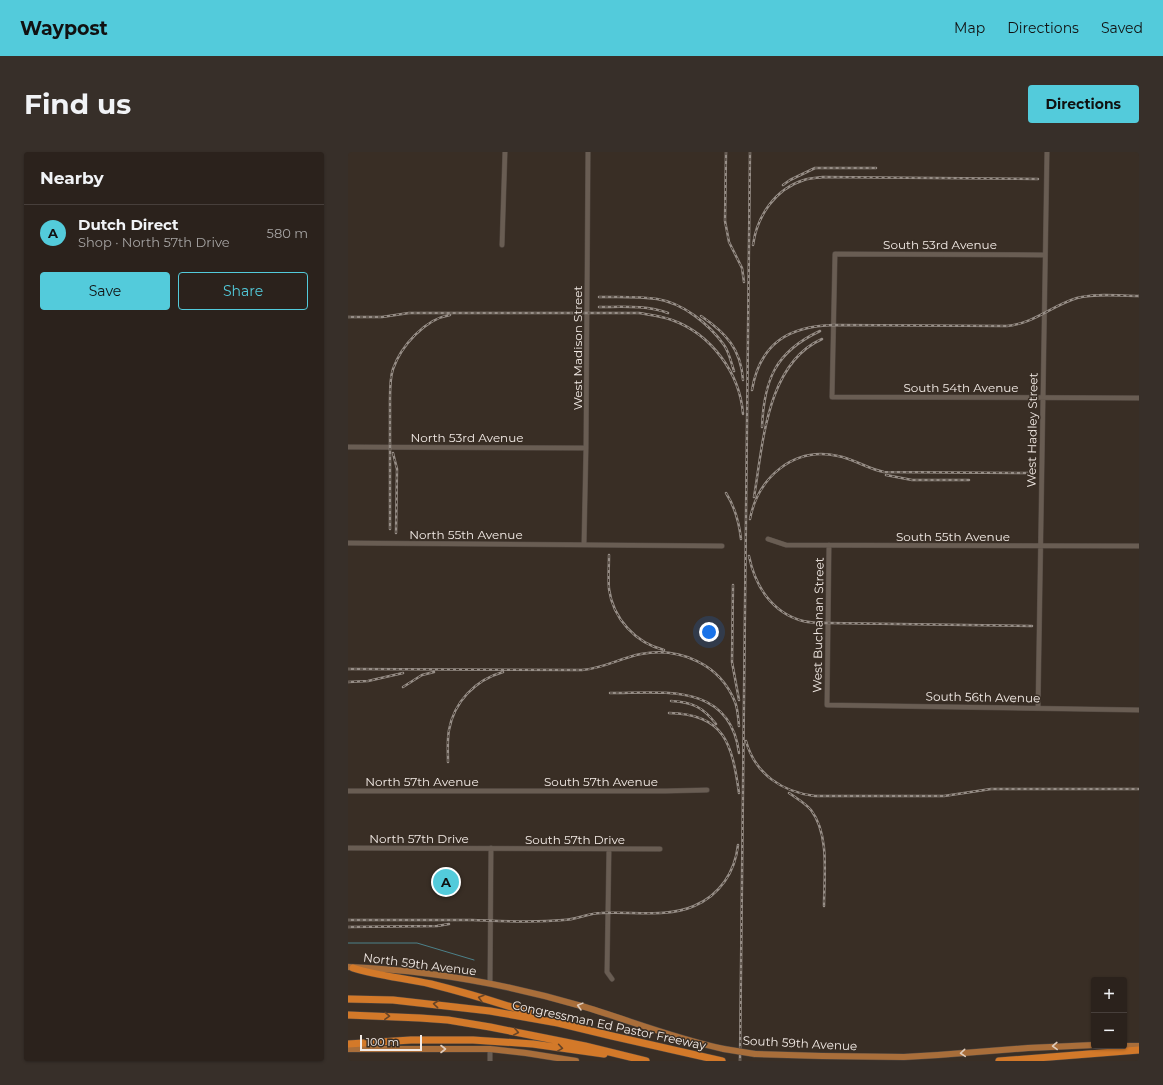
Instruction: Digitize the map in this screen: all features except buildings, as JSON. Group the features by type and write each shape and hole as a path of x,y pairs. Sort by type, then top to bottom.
{"highway":[{"path":"351,967 369,973 448,989 558,1022"},
{"name":"Congressman Ed Pastor Freeway","path":"348,999 393,1000 449,1005 558,1022 722,1061"},
{"name":"Congressman Ed Pastor Freeway","path":"348,1015 448,1020 530,1034 646,1061"},
{"path":"348,1044 411,1040 473,1040 533,1044 594,1054 618,1055"},
{"path":"999,1061 1139,1050"}],"main road":[{"name":"North 59th Avenue","path":"351,967 420,972 490,984"},
{"name":"South 59th Avenue","path":"490,984 584,1007 673,1036 724,1049 755,1054 790,1056 888,1057 1091,1045"},
{"path":"1127,1046 1139,1046"},
{"path":"348,1049 490,1049 576,1061"}],"street":[{"path":"502,245 505,152"},
{"name":"West Madison Street","path":"584,544 588,152"},
{"name":"West Hadley Street","path":"1038,708 1046,152"},
{"name":"South 53rd Avenue","path":"832,397 835,254 1045,255"},
{"name":"South 54th Avenue","path":"832,397 1139,398"},
{"name":"North 53rd Avenue","path":"348,447 586,448"},
{"name":"South 55th Avenue","path":"768,539 786,545 1139,546"},
{"name":"North 55th Avenue","path":"348,543 584,544"},
{"path":"584,544 722,546"},
{"name":"West Buchanan Street","path":"827,705 829,545"},
{"name":"South 56th Avenue","path":"827,705 1139,710"},
{"name":"North 57th Avenue","path":"348,790 496,791"},
{"name":"South 57th Avenue","path":"496,791 707,790"},
{"name":"North 57th Drive","path":"348,848 491,848"},
{"path":"490,984 491,848"},
{"name":"South 57th Drive","path":"491,848 660,849"},
{"path":"609,849 607,972 612,980"},
{"path":"490,1049 490,1061"}],"waterway":[{"path":"348,943 417,943 474,960"}],"railway":[{"path":"726,152 725,221 729,242 742,268 744,282"},
{"path":"740,1061 750,152"},
{"path":"783,185 815,168 876,168"},
{"path":"753,245 755,234 763,214 769,205 784,190 806,179 823,177 1038,179"},
{"path":"752,390 756,374 762,360 770,349 779,340 803,329 834,325 1007,326 1035,318 1059,305 1084,296 1139,296"},
{"path":"599,297 636,297 657,299 667,301 686,310 703,322 718,337 730,357 734,371"},
{"path":"599,307 643,308 660,310 668,313"},
{"path":"348,317 382,317 409,313 639,313 664,318 686,326 711,345 721,357 730,370 736,384 741,399 743,414"},
{"path":"390,529 390,391 392,372 402,351 415,335 432,322 450,315"},
{"path":"701,316 718,329 731,343 739,359 743,380"},
{"path":"762,427 766,395 769,382 775,369 782,358 792,348 820,331"},
{"path":"754,497 765,431 770,408 778,386 789,367 803,351 822,339"},
{"path":"393,453 397,469 396,533"},
{"path":"750,519 754,504 769,478 780,468 792,461 806,456 822,454 838,456 884,472 1034,473"},
{"path":"886,475 912,480 969,480"},
{"path":"726,493 736,515 741,539"},
{"path":"609,555 609,589 615,610 621,620 635,636 654,647 664,650"},
{"path":"749,556 756,578 767,597 782,612 803,621 812,623 1032,626"},
{"path":"733,585 732,662 739,700"},
{"path":"348,669 582,670 598,667 641,654 656,652 670,653 697,661 709,668 719,677 735,702 739,726"},
{"path":"403,687 422,675 434,672"},
{"path":"448,762 449,730 461,701 483,680 503,672"},
{"path":"348,682 368,681 403,673"},
{"path":"610,693 672,693 691,696 708,703 722,714 733,730 739,753"},
{"path":"671,701 696,706 706,713 716,724"},
{"path":"669,713 688,715 703,719 714,726 722,735 729,746 739,793"},
{"path":"746,741 750,753 763,772 781,786 803,794 815,796 944,796 991,789 1139,789"},
{"path":"789,793 811,810 821,831 825,856 824,906"},
{"path":"348,920 472,920 518,922 568,920 596,913 661,913 683,910 694,906 711,896 725,882 734,864 738,845"},
{"path":"348,927 437,926 449,924"}],"place":[{"name":"Dutch Direct","path":"446,882"}]}
